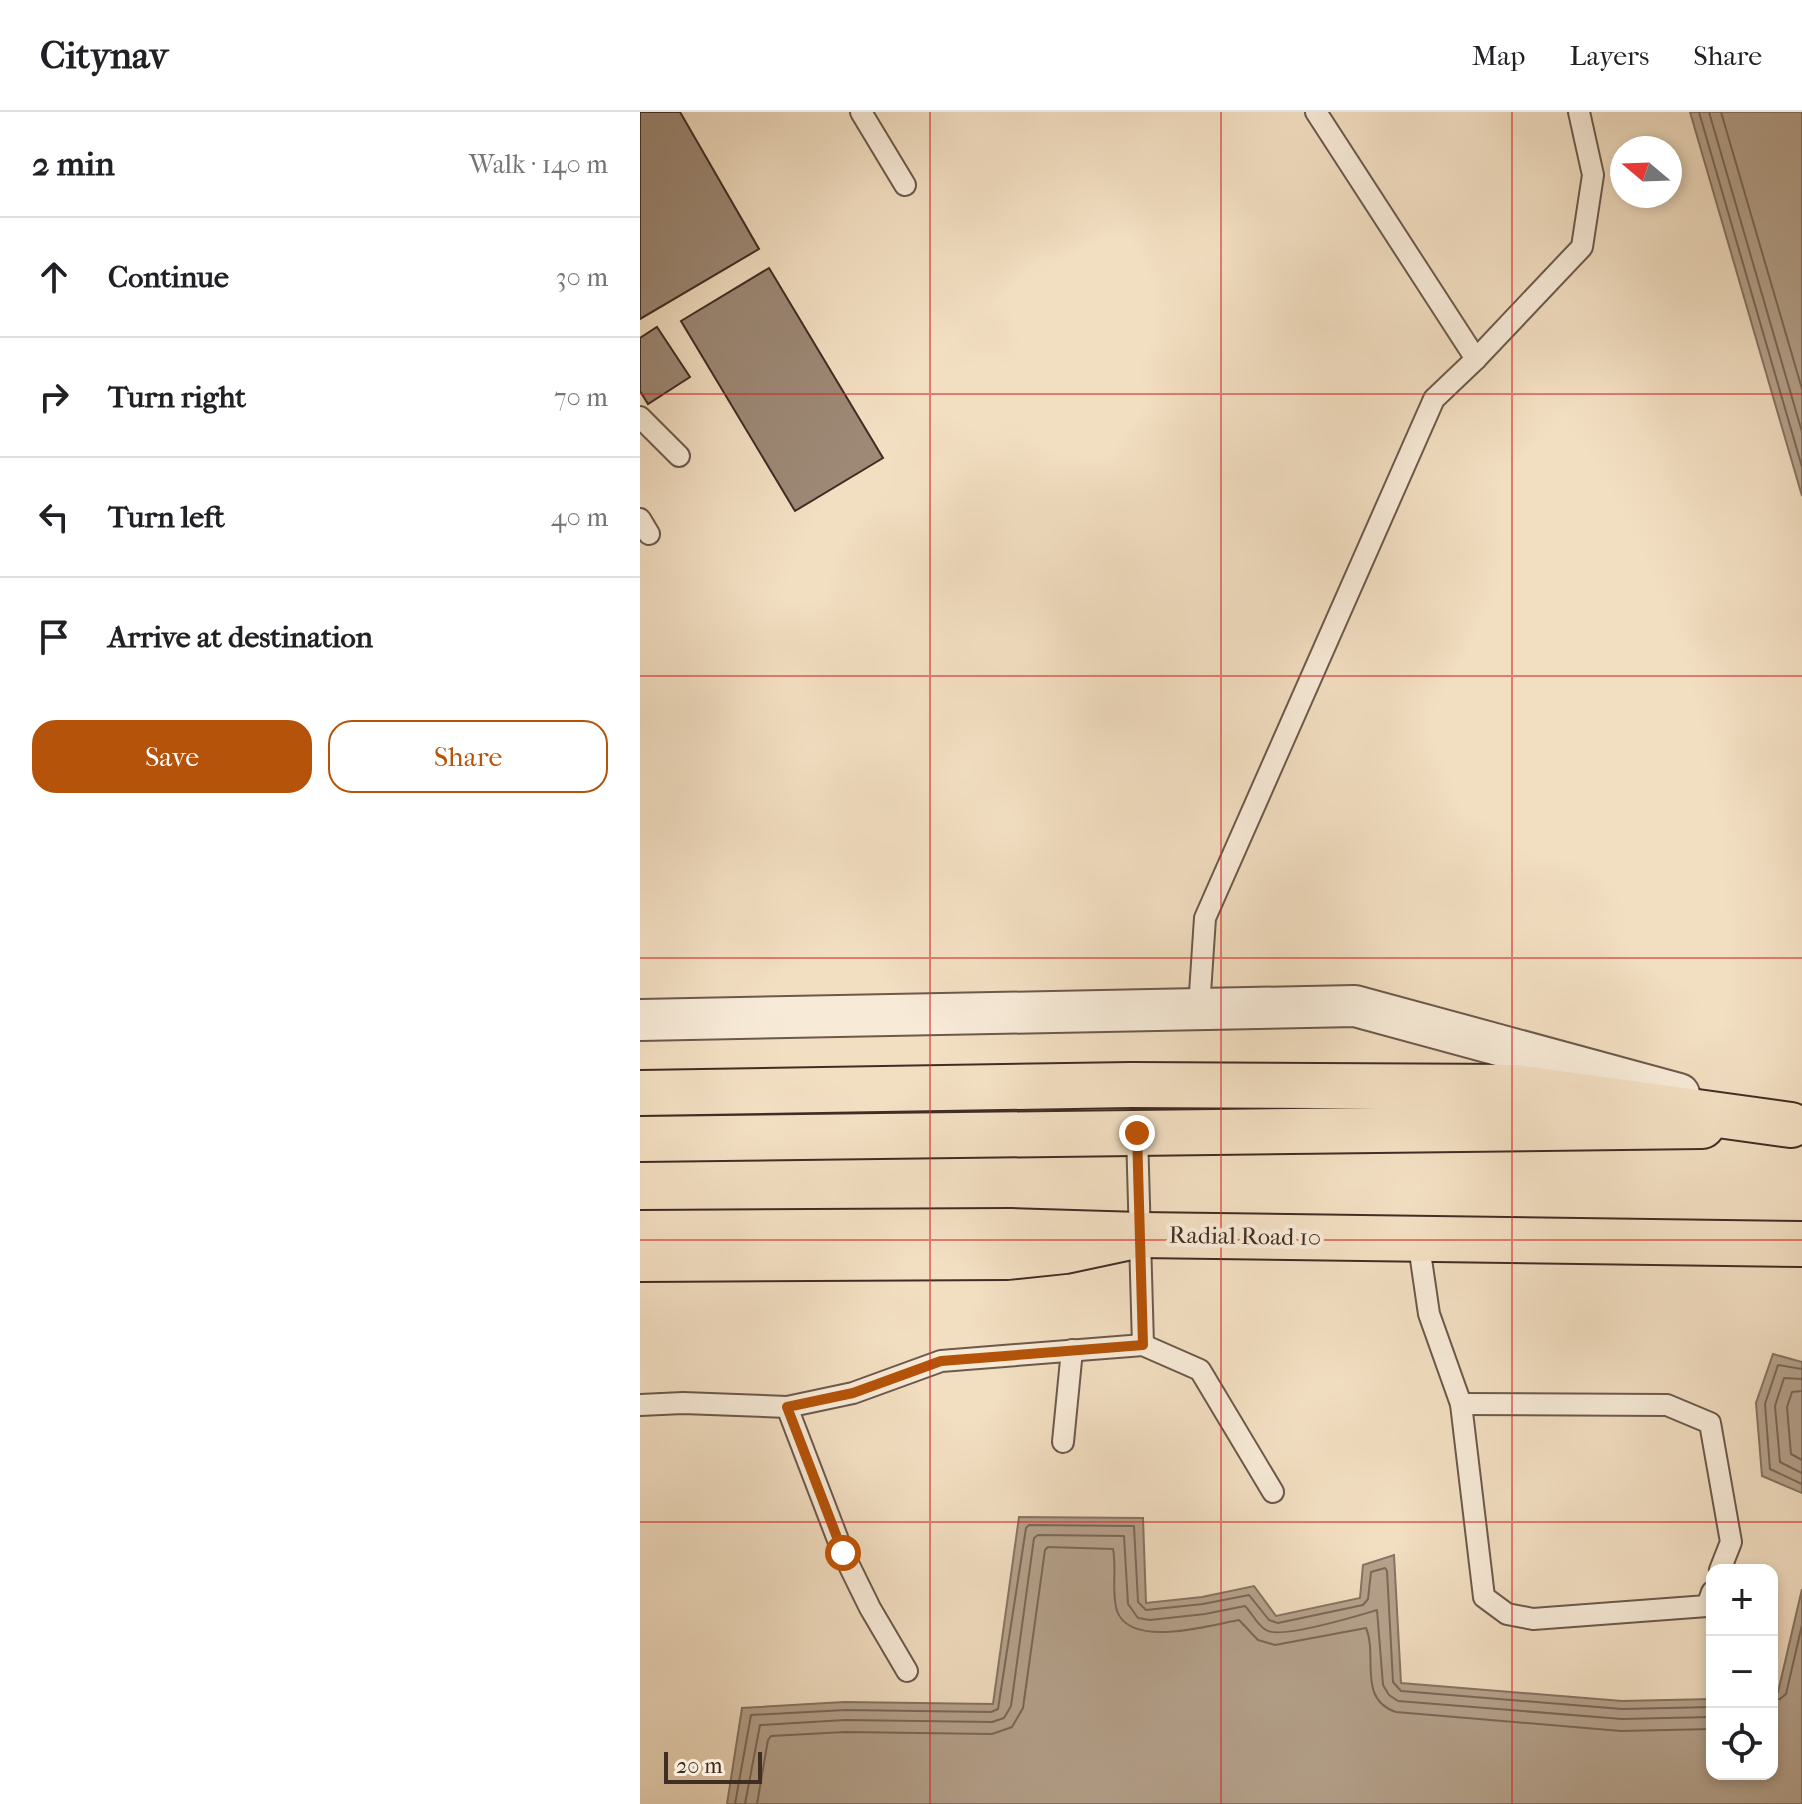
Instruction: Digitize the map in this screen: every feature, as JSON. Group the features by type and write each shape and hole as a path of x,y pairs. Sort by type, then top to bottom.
{"highway":[{"path":"640,1093 1131,1085 1516,1087 1796,1125"},
{"path":"640,1139 1796,1125"},
{"name":"Radial Road 10","path":"640,1233 1011,1231 1802,1244"},
{"path":"640,1259 1007,1257 1065,1251 1140,1235"}],"street":[{"path":"640,1020 1355,1006 1796,1125"}],"lane":[{"path":"861,112 905,185"},
{"path":"1316,112 1476,359"},
{"path":"1199,1008 1205,918 1434,399 1582,247 1593,175 1579,112"},
{"path":"640,417 679,456"},
{"path":"1137,1133 1143,1345"},
{"path":"1418,1239 1429,1314 1461,1404 1484,1597 1507,1614 1533,1619 1706,1606"},
{"path":"640,1405 683,1403 787,1407 853,1393 941,1361 1143,1345 1200,1370 1273,1492"},
{"path":"1063,1442 1072,1350"},
{"path":"1461,1404 1667,1405 1710,1423 1731,1542 1722,1564"},
{"path":"787,1407 843,1553 870,1608 907,1671"}],"water":[{"path":"1690,112 1802,112 1802,496"},
{"path":"1773,1354 1802,1362 1802,1493 1762,1476 1756,1403"},
{"path":"1019,1517 1143,1518 1146,1603 1202,1597 1254,1586 1276,1616 1360,1598 1363,1565 1394,1555 1401,1683 1622,1701 1706,1699 1706,1780 1778,1780 1778,1692 1802,1589 1802,1804 727,1804 742,1708 844,1702 993,1704"}],"building":[{"path":"640,112 680,112 759,249 640,319"},
{"path":"769,268 883,458 795,511 681,321"},
{"path":"657,327 690,377 648,404 640,391 640,338"}],"route":[{"path":"843,1553 787,1407 853,1393 941,1361 1143,1345 1137,1133"}]}
